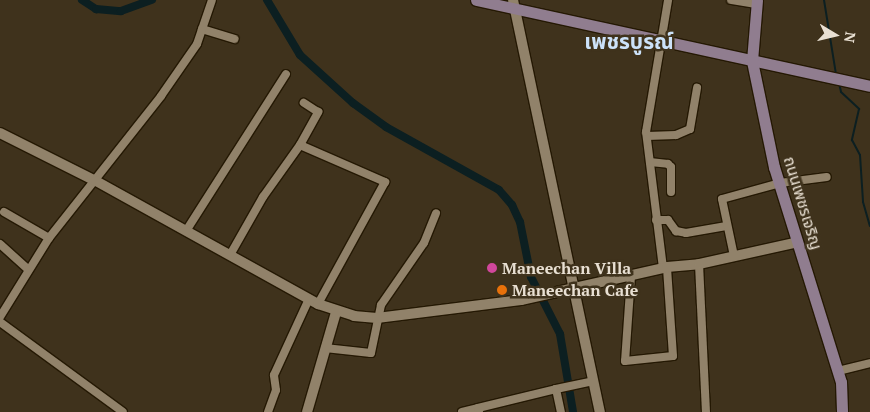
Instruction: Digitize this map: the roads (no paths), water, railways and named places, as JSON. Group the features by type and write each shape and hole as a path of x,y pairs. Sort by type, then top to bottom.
{"main road":[{"path":"476,0 514,5 663,42 870,86"},
{"name":"ถนนเพชรเจริญ","path":"757,2 752,60 780,183 838,371 842,412"}],"street":[{"path":"0,317 28,269 49,238 96,182 161,96 197,44 212,0"},
{"path":"631,276 624,362 673,356 665,267 656,220 647,136 668,0"},
{"path":"731,0 757,2"},
{"path":"514,5 574,290 590,381 600,412"},
{"path":"202,29 234,40"},
{"path":"186,231 286,74"},
{"path":"647,136 676,135 690,129 697,88"},
{"path":"230,255 318,112 304,103"},
{"path":"0,133 96,182 336,312 376,318 556,294 665,267 699,264 798,242"},
{"path":"268,412 276,390 274,375 314,301 385,182 300,144"},
{"path":"650,162 668,164 671,192"},
{"path":"734,256 726,226 722,200 780,183 827,177"},
{"path":"4,212 49,238"},
{"path":"325,348 368,354 372,350 376,318 384,300 424,243 436,213"},
{"path":"656,220 668,220 676,231 686,233 726,226"},
{"path":"0,244 28,269"},
{"path":"699,264 706,412"},
{"path":"307,412 336,312"},
{"path":"0,322 123,412"},
{"path":"838,371 868,364"},
{"path":"462,412 479,410 590,381"},
{"path":"558,389 561,412"}],"waterway":[{"path":"82,0 96,9 121,11 152,0"},
{"path":"267,0 300,55 353,103 386,127 499,190 512,205 520,222 531,277 560,334 573,412"},
{"path":"824,0 836,74"},
{"path":"839,83 841,92 859,109 852,140 860,155 863,202 870,226"}],"place":[{"name":"Maneechan Villa","path":"492,268"},
{"name":"Maneechan Cafe","path":"502,290"}],"district":[{"name":"เพชรบูรณ์","path":"629,41"}]}
